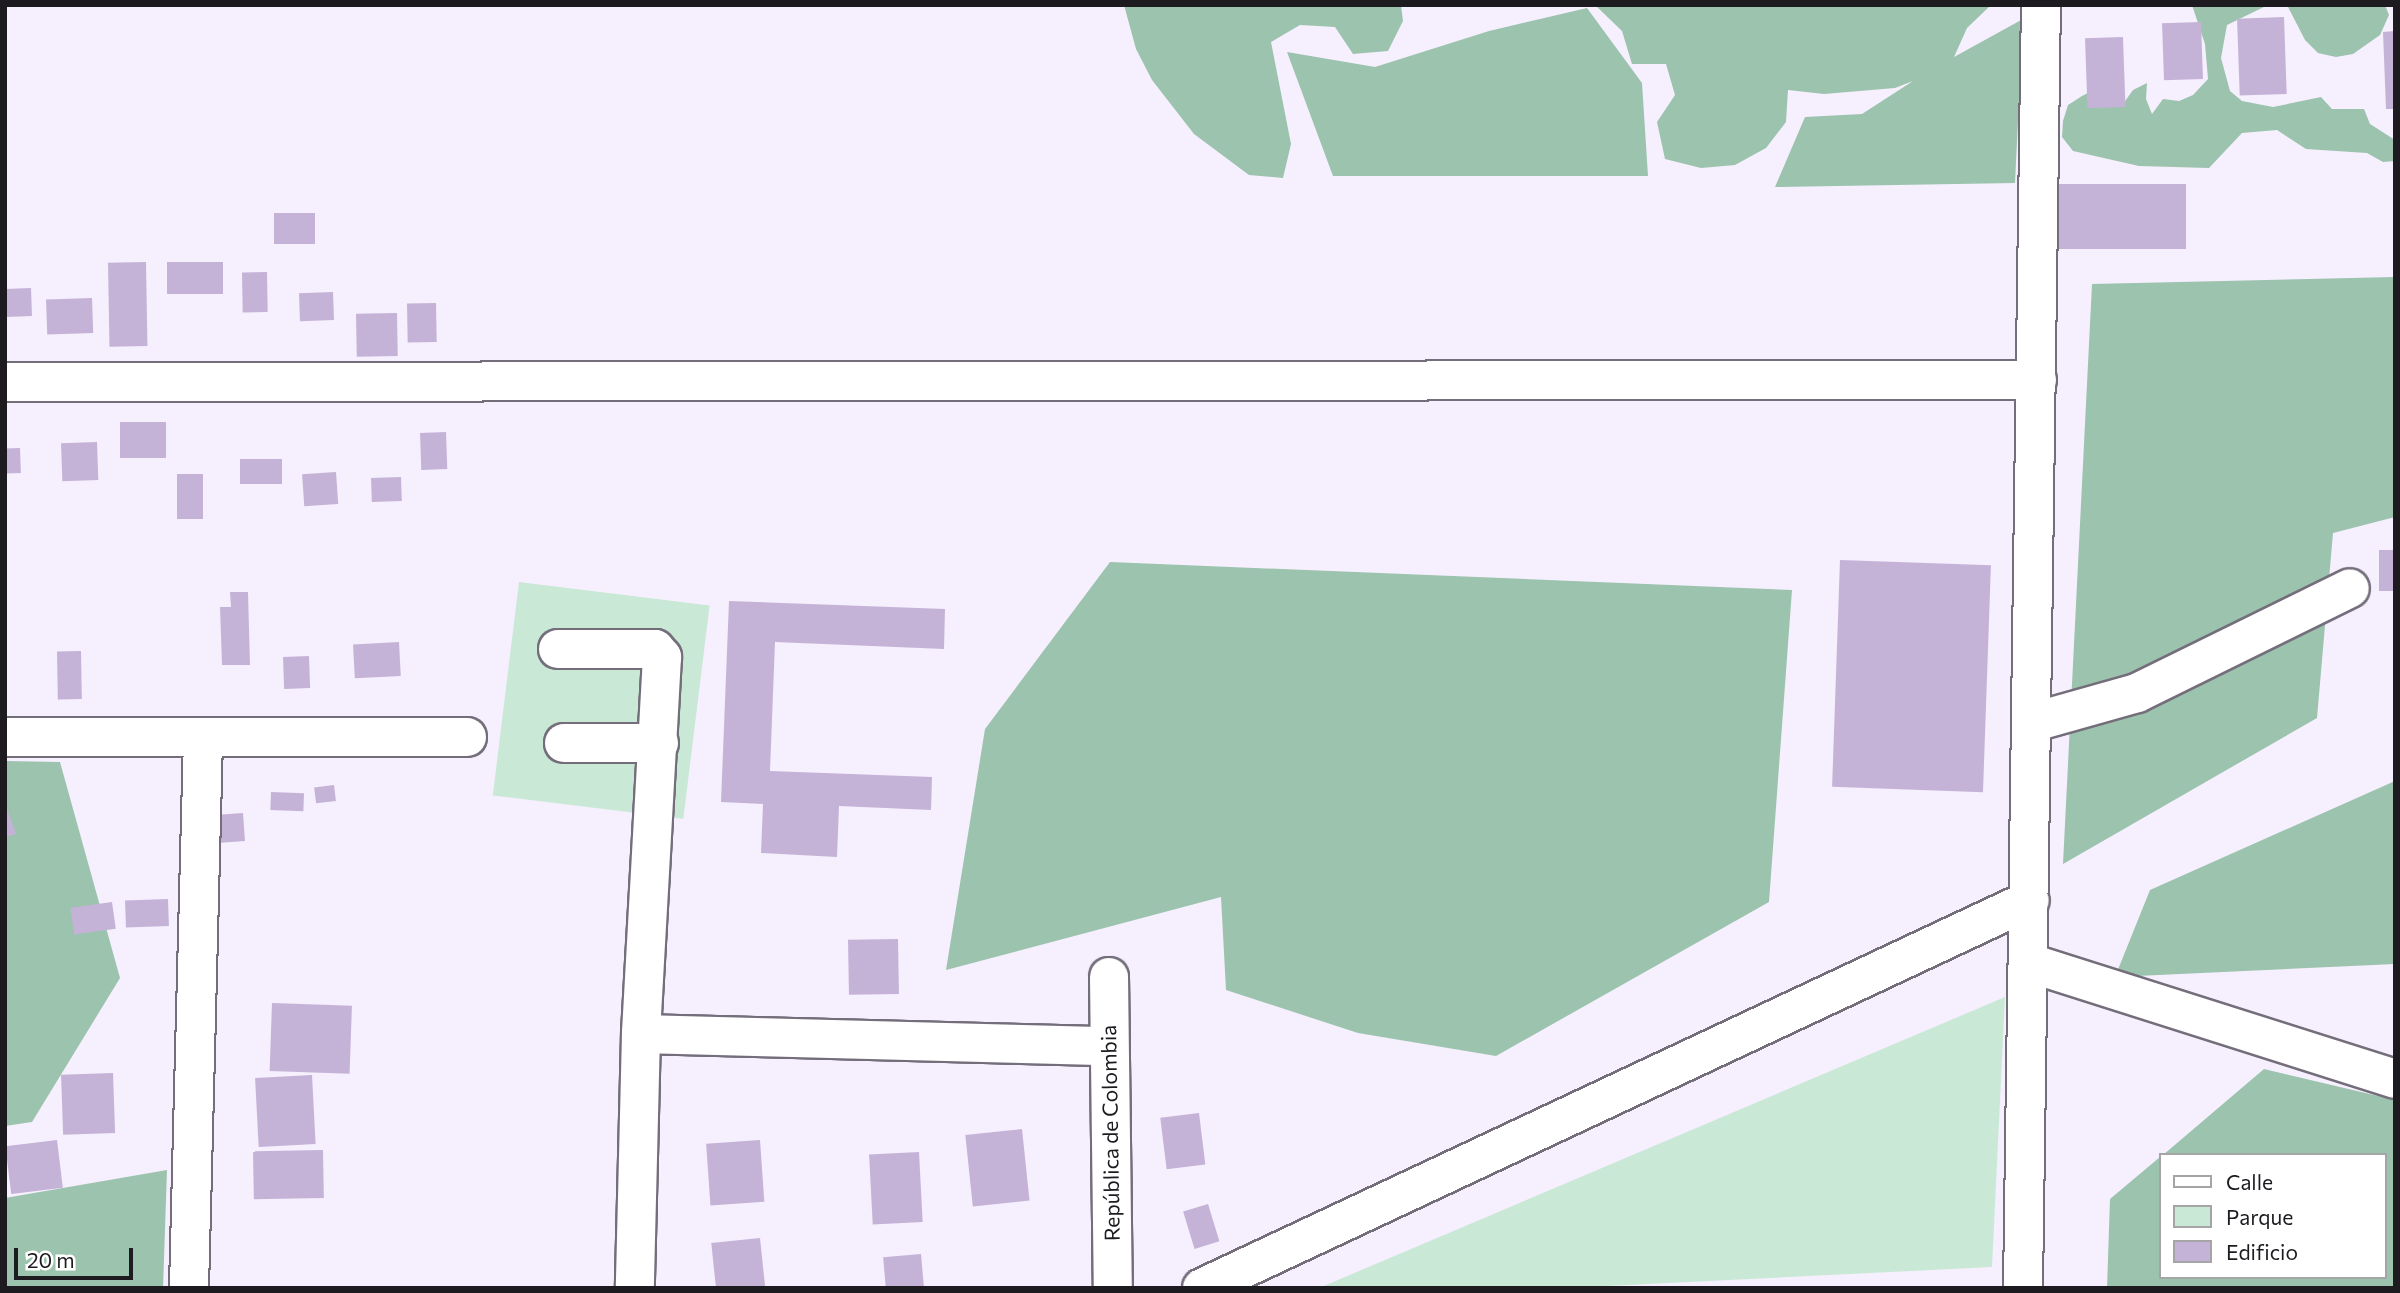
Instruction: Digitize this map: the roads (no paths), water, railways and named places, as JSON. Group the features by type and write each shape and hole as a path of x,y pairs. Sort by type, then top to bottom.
{"street":[{"path":"2023,1288 2034,722 2041,5"},
{"path":"5,382 2037,380"},
{"path":"2034,722 2137,693 2350,589"},
{"path":"558,649 661,652 659,743 641,1034 635,1288"},
{"path":"5,737 467,737"},
{"path":"188,1288 203,737"},
{"path":"564,743 659,743"},
{"path":"1202,1288 2031,900"},
{"path":"2030,963 2395,1079"},
{"name":"República de Colombia","path":"1109,977 1113,1288"},
{"path":"641,1034 1108,1046"}]}
